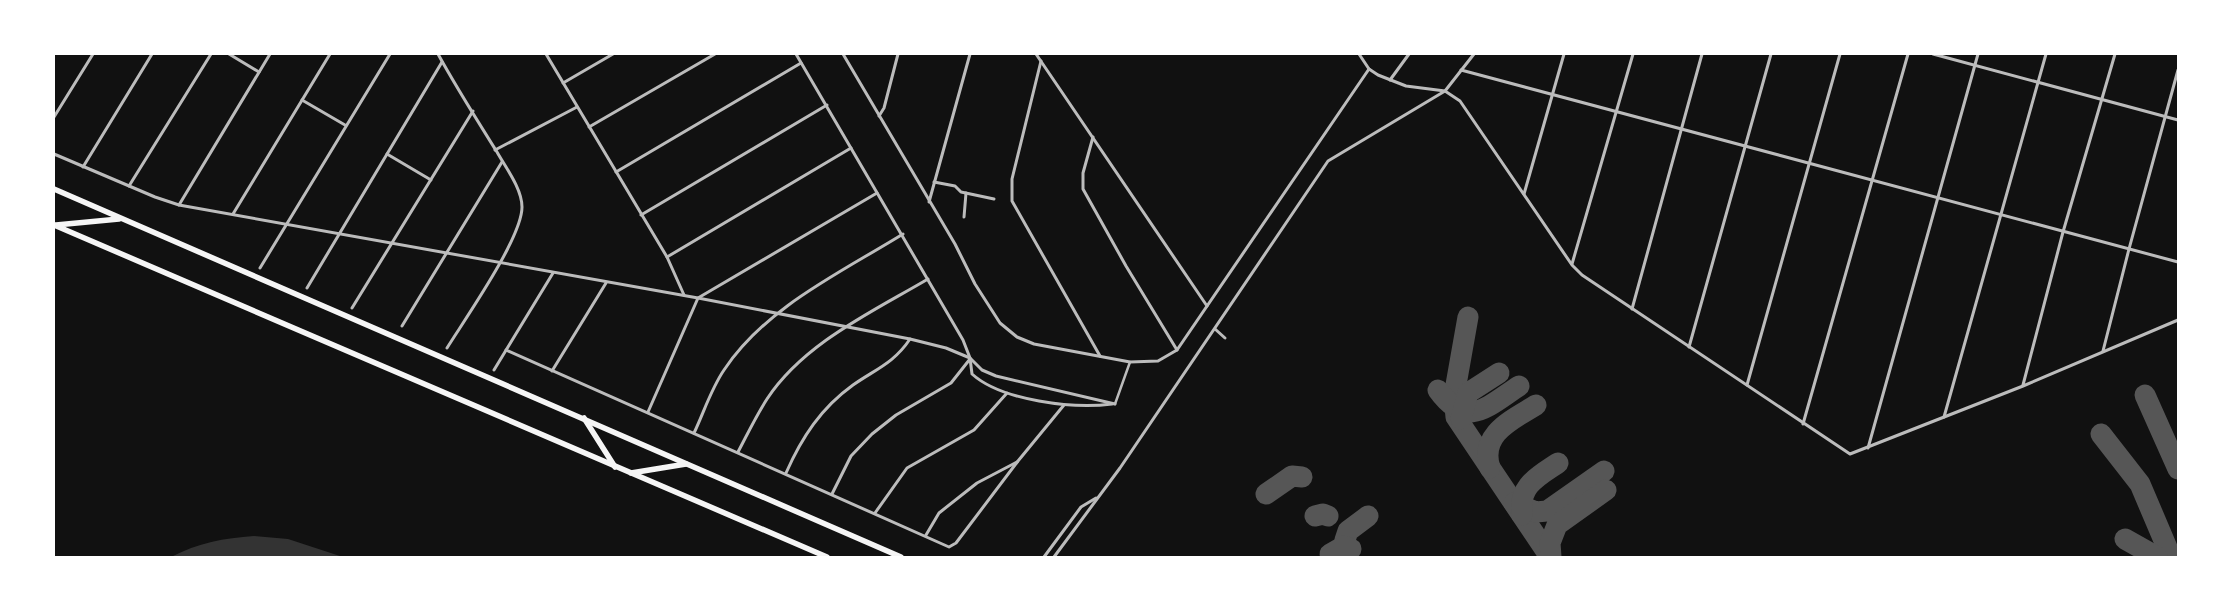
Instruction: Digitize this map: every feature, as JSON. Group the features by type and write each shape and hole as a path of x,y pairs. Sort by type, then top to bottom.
{"main road":[{"path":"54,189 901,557"},
{"path":"54,225 122,219"},
{"path":"54,225 827,557"},
{"path":"583,418 615,467"},
{"path":"631,473 686,464"}],"street":[{"path":"54,117 93,54"},
{"path":"83,167 152,54"},
{"path":"129,186 211,54"},
{"path":"229,54 259,72"},
{"path":"179,205 270,54"},
{"path":"233,214 330,54"},
{"path":"260,268 345,125 390,54"},
{"path":"438,54 473,110 522,198 522,209 516,232 500,263 447,348"},
{"path":"546,54 667,257 684,296"},
{"path":"563,83 613,54"},
{"path":"590,128 715,54"},
{"path":"796,54 876,193 903,234 970,358 982,370 996,376 1115,404"},
{"path":"843,54 995,318 1017,336 1040,345 1130,362 1149,363 1166,358 1177,350 1369,69"},
{"path":"879,116 884,108 898,54"},
{"path":"929,203 970,54"},
{"path":"1036,54 1207,306"},
{"path":"1358,54 1369,69 1390,80 1422,89 1446,91 1460,101 1572,265 1582,275 1850,454 2023,386 2177,320 2178,314"},
{"path":"1390,80 1408,54"},
{"path":"1054,557 1090,511 1096,498 1120,468 1328,161 1446,91 1474,54"},
{"path":"1524,195 1564,54"},
{"path":"1572,265 1633,54"},
{"path":"1632,310 1702,54"},
{"path":"1689,347 1771,54"},
{"path":"1747,385 1840,54"},
{"path":"1803,424 1874,181 1908,54"},
{"path":"1933,54 2178,120"},
{"path":"1868,448 1978,54"},
{"path":"1944,418 2046,54"},
{"path":"2023,386 2063,232 2115,54"},
{"path":"1041,61 1012,179 1012,201 1100,357"},
{"path":"307,288 442,62"},
{"path":"616,172 801,62"},
{"path":"1462,70 2178,262"},
{"path":"2103,351 2178,70"},
{"path":"302,100 345,125"},
{"path":"641,215 827,105"},
{"path":"496,150 577,107"},
{"path":"352,308 473,110"},
{"path":"1093,138 1083,173 1083,188 1177,350"},
{"path":"667,257 851,148"},
{"path":"54,154 179,205 698,298 910,339 946,348 970,358"},
{"path":"387,154 431,180"},
{"path":"402,326 444,254 502,162"},
{"path":"934,182 954,185 960,191 994,199"},
{"path":"648,412 698,298 876,193"},
{"path":"964,216 966,193"},
{"path":"694,433 723,370 755,333 775,314 903,234"},
{"path":"494,370 553,273"},
{"path":"738,452 766,399 777,385 810,353 846,327 928,279"},
{"path":"552,371 606,283"},
{"path":"1215,329 1226,338"},
{"path":"786,473 812,424 832,402 855,384 892,361 900,354 910,339"},
{"path":"506,350 952,546 1064,405"},
{"path":"970,358 972,374 990,387 1007,393 1064,405 1090,407 1115,404"},
{"path":"832,494 851,456 872,434 896,415 951,383 970,358"},
{"path":"1115,404 1130,362"},
{"path":"874,513 908,468 974,430 1007,393"},
{"path":"926,535 939,513 977,484 1018,461"},
{"path":"1044,557 1081,507 1096,498"}],"shaded area":[{"path":"254,536 288,539 343,557 171,557 211,542"}],"taxiway":[{"path":"1468,317 1454,396 1456,417 1550,557"},
{"path":"1461,419 1468,393 1499,373"},
{"path":"1438,390 1448,402 1458,409 1468,412 1487,407 1519,386"},
{"path":"2145,395 2178,469"},
{"path":"1490,468 1488,456 1489,446 1493,437 1508,423 1536,405"},
{"path":"2101,434 2140,484 2171,557"},
{"path":"1522,515 1523,497 1526,489 1536,478 1558,463"},
{"path":"1514,503 1536,512 1547,511 1604,471"},
{"path":"1266,494 1292,476 1302,477"},
{"path":"1551,557 1550,543 1557,525 1606,490"},
{"path":"1315,516 1323,514 1328,516"},
{"path":"1345,540 1348,531 1368,516"},
{"path":"2125,539 2157,557"},
{"path":"1330,554 1344,546 1351,549"}]}
